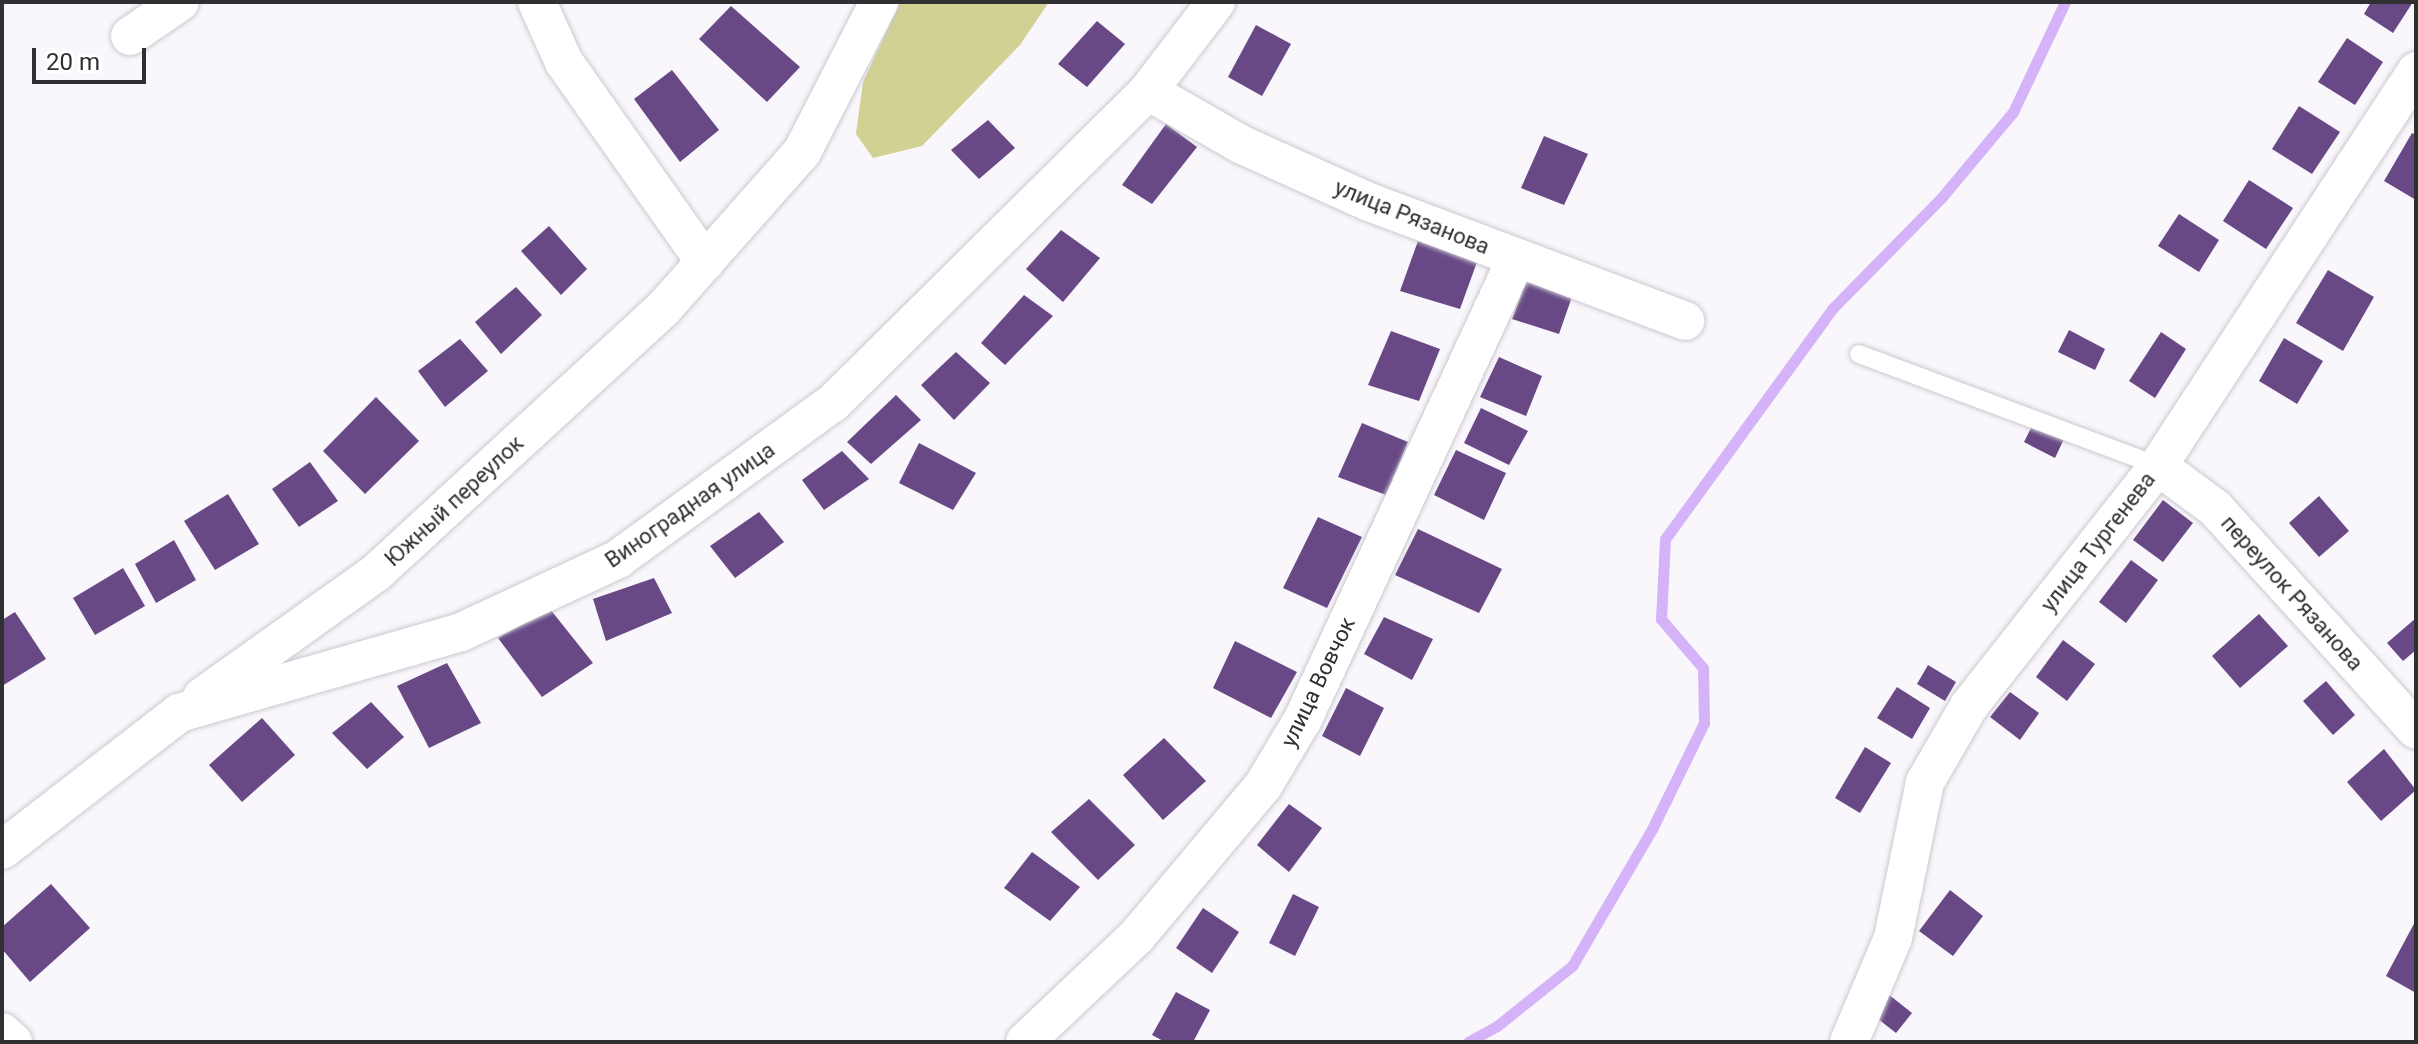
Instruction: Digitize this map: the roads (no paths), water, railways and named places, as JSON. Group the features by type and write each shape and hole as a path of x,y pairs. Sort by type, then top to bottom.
{"street":[{"path":"130,36 180,2"},
{"path":"537,2 564,62 705,262"},
{"name":"Южный переулок","path":"179,713 377,572 663,309 802,152 879,2"},
{"name":"Виноградная улица","path":"2,850 179,713 461,632 618,559 833,403 1148,91 1216,2"},
{"name":"улица Тургенева","path":"1849,1042 1893,938 1925,782 1969,706 2158,466 2416,71"},
{"name":"улица Рязанова","path":"1148,91 1240,144 1516,259 1685,321"},
{"name":"улица Вовчок","path":"1025,1042 1137,936 1263,786 1303,719 1516,259"},
{"name":"переулок Рязанова","path":"2158,466 2215,508 2416,730"},
{"path":"2,1032 13,1042"}],"lane":[{"path":"1859,354 2158,466"}],"waterway":[{"path":"1468,1042 1497,1026 1572,966 1652,829 1704,723 1703,668 1661,619 1665,539 1833,308 1942,197 2013,112 2065,2"}]}
